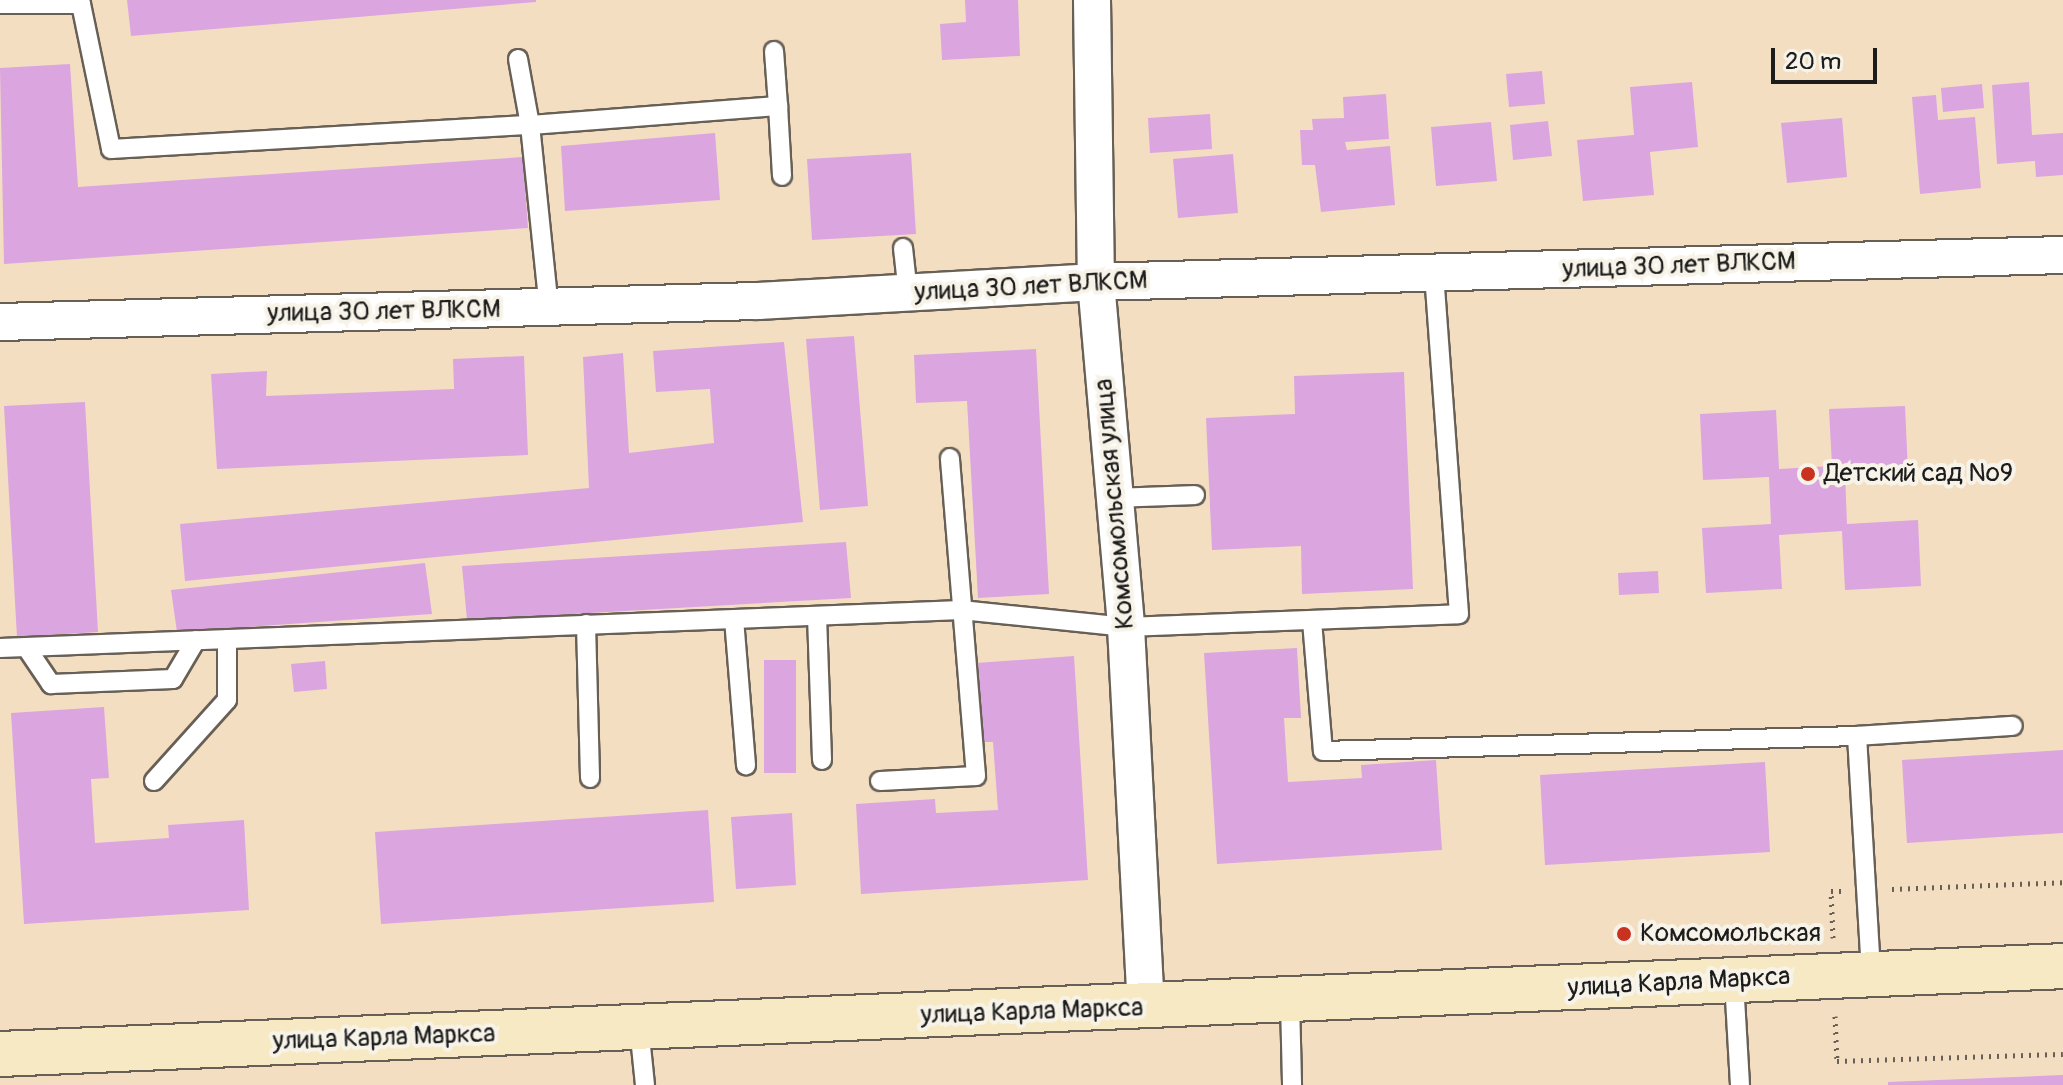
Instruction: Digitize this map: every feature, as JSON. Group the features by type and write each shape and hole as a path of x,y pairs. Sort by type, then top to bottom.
{"main road":[{"name":"улица Карла Маркса","path":"0,1054 2063,966"}],"street":[{"name":"Комсомольская улица","path":"1092,0 1096,282 1126,627 1146,1007"},
{"name":"улица 30 лет ВЛКСМ","path":"0,322 549,308 1096,282 1434,275 2063,255"}],"lane":[{"path":"0,4 81,4 111,149 530,125 778,106"},
{"path":"774,51 782,176"},
{"path":"518,59 530,125 549,308"},
{"path":"903,248 908,293"},
{"path":"0,648 961,610 1126,627 1459,614 1434,275"},
{"path":"880,781 976,776 950,458"},
{"path":"1115,498 1195,495"},
{"path":"817,616 822,760"},
{"path":"734,619 746,766"},
{"path":"1312,621 1323,751 1857,736 2013,726"},
{"path":"586,624 590,778"},
{"path":"154,781 227,700 227,639"},
{"path":"26,647 51,684 173,679 196,640"},
{"path":"1857,736 1871,974"},
{"path":"1734,981 1740,1085"},
{"path":"1290,1001 1292,1085"},
{"path":"639,1027 645,1085"}],"path":[{"path":"1866,890 2063,882"}],"building":[{"path":"127,0 536,0 536,2 131,36"},
{"path":"965,0 1018,0 1020,56 942,60 940,24 966,22"},
{"path":"70,64 78,187 523,157 528,228 4,264 0,68"},
{"path":"1542,71 1545,104 1509,107 1506,74"},
{"path":"1692,82 1698,147 1650,152 1654,195 1583,201 1577,140 1634,135 1630,87"},
{"path":"2029,82 2032,135 2063,133 2063,175 2036,177 2035,161 1997,164 1992,85"},
{"path":"1982,84 1984,108 1943,112 1941,88"},
{"path":"1386,94 1389,139 1345,142 1347,150 1390,146 1395,205 1321,212 1315,165 1302,165 1300,130 1313,130 1312,119 1344,118 1343,97"},
{"path":"1936,95 1938,120 1975,117 1981,188 1920,194 1912,97"},
{"path":"1210,114 1212,149 1150,153 1148,118"},
{"path":"1842,118 1847,177 1787,183 1781,123"},
{"path":"1548,121 1552,156 1513,160 1510,125"},
{"path":"1491,122 1497,181 1436,186 1431,127"},
{"path":"715,133 720,200 565,211 561,146"},
{"path":"911,153 916,234 812,240 807,159"},
{"path":"1233,154 1238,213 1178,218 1173,159"},
{"path":"854,336 868,506 820,510 806,339"},
{"path":"784,342 803,522 185,581 180,524 589,488 583,357 623,353 629,453 714,443 710,389 656,392 653,351"},
{"path":"1036,349 1049,594 978,598 967,401 916,403 914,355"},
{"path":"524,356 528,455 217,469 211,374 267,371 266,396 454,389 453,359"},
{"path":"1404,372 1413,589 1302,594 1301,546 1212,550 1206,418 1295,414 1294,376"},
{"path":"85,402 98,632 17,637 4,406"},
{"path":"1905,406 1908,471 1845,474 1847,524 1918,520 1921,586 1845,590 1842,531 1779,535 1782,589 1706,593 1702,528 1771,524 1769,477 1703,480 1700,414 1776,410 1779,469 1832,466 1829,409"},
{"path":"846,542 851,598 467,620 462,566"},
{"path":"425,563 432,614 177,632 171,590"},
{"path":"1658,571 1659,593 1619,595 1618,573"},
{"path":"1297,648 1301,718 1284,718 1288,782 1362,778 1361,765 1436,760 1442,850 1217,864 1204,653"},
{"path":"1074,656 1088,880 861,894 856,804 935,799 936,813 998,810 993,742 982,742 976,663"},
{"path":"764,660 796,660 796,773 764,773"},
{"path":"325,661 327,689 294,692 291,664"},
{"path":"104,707 109,778 91,779 95,843 169,838 168,825 244,820 249,910 24,924 11,713"},
{"path":"2063,750 2063,833 1907,843 1902,760"},
{"path":"1765,762 1770,852 1545,865 1540,775"},
{"path":"708,810 714,902 381,924 375,832"},
{"path":"792,813 796,885 736,889 731,817"},
{"path":"2063,1075 2063,1085 1888,1085 1888,1082"}],"place":[{"name":"Детский сад №9","path":"1808,474"},
{"name":"Комсомольская","path":"1624,934"}]}
